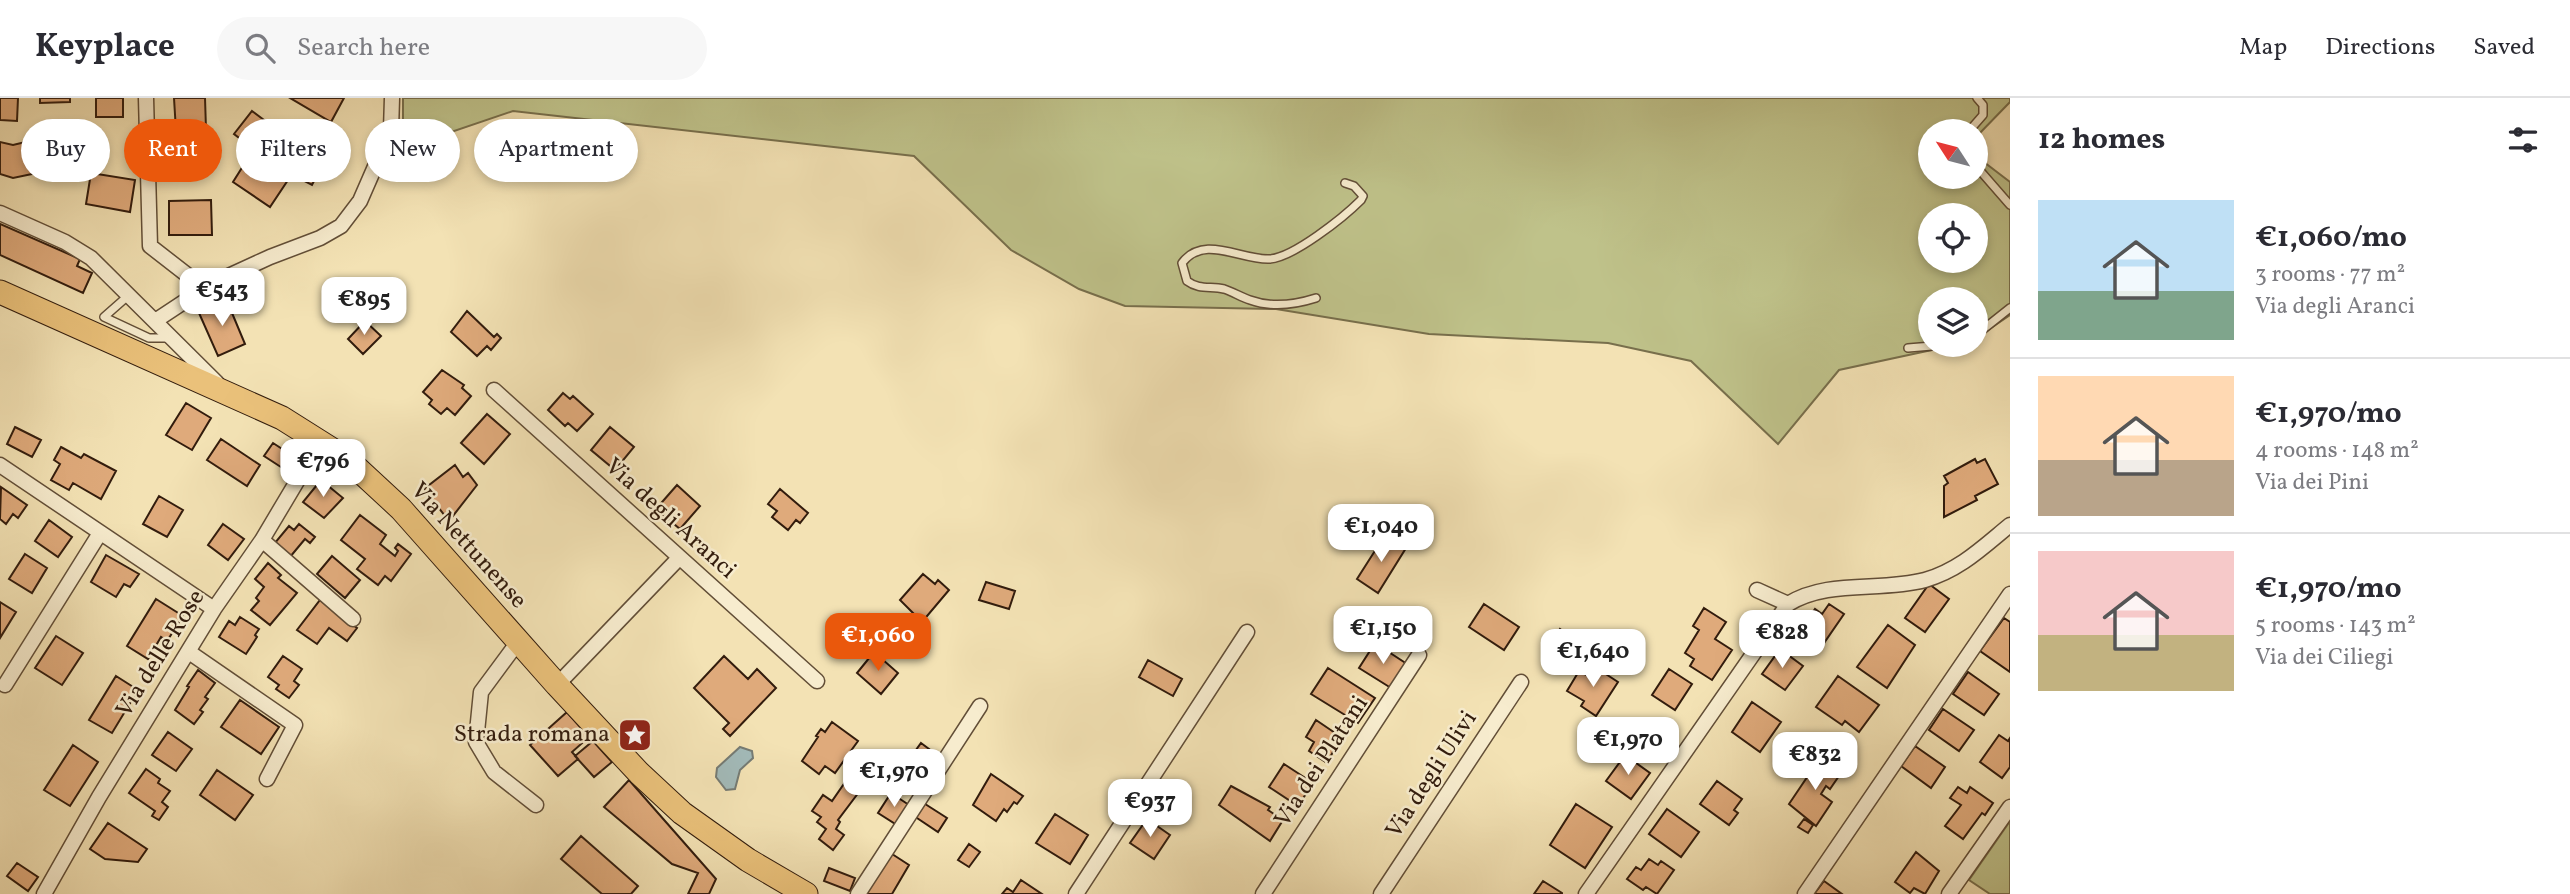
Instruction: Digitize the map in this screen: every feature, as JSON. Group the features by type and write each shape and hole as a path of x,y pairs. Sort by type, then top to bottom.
{"main road":[{"name":"Via Nettunense","path":"0,292 282,418 359,468 401,509 518,642 639,773 682,813 748,860 806,894"}],"street":[{"path":"146,98 150,246 204,288"},
{"path":"155,321 204,288 329,234 344,223 360,201 391,130 392,98"},
{"path":"0,213 83,253 226,392"},
{"name":"Via degli Aranci","path":"494,390 817,681"},
{"name":"Via delle Rose","path":"44,894 99,797 214,609 262,540 321,441"},
{"path":"0,465 214,609"},
{"path":"1586,894 1788,606 1822,591 1915,582 1938,576 1968,560 2010,525"},
{"path":"2,689 100,533"},
{"path":"262,540 353,620"},
{"path":"557,685 680,558"},
{"path":"1757,590 1788,606"},
{"path":"1805,894 2010,594"},
{"path":"1076,894 1247,632"},
{"path":"518,642 481,692 476,742 494,772 536,805"},
{"path":"189,652 295,725 267,779"},
{"name":"Via dei Platani","path":"1263,894 1419,655"},
{"name":"Via degli Ulivi","path":"1381,894 1521,682"},
{"path":"858,894 980,706"},
{"path":"1949,894 2010,807"}],"lane":[{"path":"1977,98 1983,105 1983,115 1980,119"},
{"path":"1988,180 2010,205"},
{"path":"1316,298 1296,304 1279,305 1255,302 1220,289 1199,288 1187,282 1182,262 1201,248 1270,259 1290,253 1361,200 1363,196 1360,190 1345,183"},
{"path":"129,295 104,317 149,338 172,337"},
{"path":"1988,325 2010,308"},
{"path":"1908,348 1918,347"}],"green space":[{"path":"403,98 2010,98 2010,102 1988,125 1988,119 1918,119 1918,189 1988,189 1988,165 2010,182 2010,315 1988,330 1988,287 1918,287 1918,353 1839,370 1778,444 1691,361 1608,343 1429,334 1276,309 1125,306 1079,289 1011,250 914,156 638,125 638,119 584,119 513,111 489,119 474,119 474,124 460,129 460,119 403,119"},
{"path":"2010,821 2010,894 1990,894 1969,880"}],"water":[{"path":"740,747 752,751 753,758 740,770 735,789 726,790 716,777 717,768"}],"building":[{"path":"0,98 18,98 17,121 0,120"},
{"path":"40,98 70,98 70,102 40,103"},
{"path":"96,98 123,98 123,117 96,117"},
{"path":"174,98 205,98 206,119 175,119"},
{"path":"290,98 344,98 333,119 326,119"},
{"path":"252,111 263,119 246,119"},
{"path":"0,142 13,145 21,143 21,176 13,178 0,174"},
{"path":"110,176 124,178 124,182 135,182 130,212 86,204 90,182 110,182"},
{"path":"236,177 236,182 287,182 270,207 233,182"},
{"path":"211,200 212,235 169,235 169,201"},
{"path":"0,224 80,259 77,266 92,273 83,293 0,255"},
{"path":"227,301 245,344 218,356 199,313"},
{"path":"467,311 494,337 497,334 501,338 491,350 487,346 477,356 451,332"},
{"path":"365,321 381,336 363,354 348,339"},
{"path":"442,370 464,385 462,388 471,396 455,415 447,408 441,414 429,404 432,400 423,392"},
{"path":"563,393 570,399 573,396 593,414 577,431 568,423 565,426 548,410"},
{"path":"186,403 211,418 192,450 166,435"},
{"path":"487,414 510,434 484,464 461,443"},
{"path":"15,427 41,440 32,457 7,444"},
{"path":"610,427 634,447 615,470 591,450"},
{"path":"221,439 260,465 247,486 207,460"},
{"path":"273,443 296,458 287,471 264,456"},
{"path":"61,447 81,458 84,454 116,471 101,499 73,483 69,490 51,480 60,464 54,460"},
{"path":"1975,459 1977,463 1985,459 1998,484 1975,496 1977,500 1944,517 1944,486 1948,483 1944,476"},
{"path":"455,465 463,477 468,473 477,485 449,521 424,489"},
{"path":"321,480 343,498 324,518 303,502"},
{"path":"677,485 700,506 680,529 656,509"},
{"path":"1,487 27,505 18,518 13,514 6,524 0,519"},
{"path":"780,489 808,513 800,523 796,520 788,530 772,517 777,511 768,504"},
{"path":"159,496 183,510 167,537 143,524"},
{"path":"360,515 386,535 380,544 395,556 398,544 411,554 391,581 385,576 378,585 357,569 365,559 341,540"},
{"path":"49,520 72,537 58,557 35,541"},
{"path":"223,524 244,539 228,560 208,545"},
{"path":"299,524 315,537 310,543 305,539 290,557 274,544 289,526 294,530"},
{"path":"1385,535 1406,548 1378,593 1357,579"},
{"path":"25,554 47,568 32,593 9,579"},
{"path":"106,555 139,574 130,587 124,584 116,597 91,582"},
{"path":"332,556 360,580 345,598 317,574"},
{"path":"268,563 281,575 278,578 297,593 270,625 251,610 259,601 256,598 264,587 255,579"},
{"path":"923,574 935,584 938,580 949,590 922,622 900,600"},
{"path":"986,582 1015,591 1009,609 979,600"},
{"path":"1929,584 1949,599 1925,632 1905,618"},
{"path":"156,599 183,616 167,641 161,637 148,659 127,646"},
{"path":"320,600 357,628 347,641 329,628 317,644 297,630"},
{"path":"0,602 16,612 0,638"},
{"path":"1484,604 1519,627 1504,650 1469,627"},
{"path":"1829,604 1844,614 1824,643 1802,628 1815,609 1822,614"},
{"path":"1704,608 1726,622 1715,639 1732,650 1712,680 1690,666 1694,659 1685,653 1699,630 1693,626"},
{"path":"240,617 259,629 246,654 219,637 229,621 235,625"},
{"path":"2004,618 2010,622 2010,672 1980,651"},
{"path":"1888,625 1915,645 1887,688 1857,667"},
{"path":"1560,629 1574,639 1565,653 1551,643"},
{"path":"56,636 83,653 62,685 35,668"},
{"path":"1375,643 1407,664 1391,688 1359,668"},
{"path":"1780,649 1803,666 1785,690 1762,674"},
{"path":"874,652 898,673 881,694 857,673"},
{"path":"283,656 302,669 294,681 299,685 289,698 276,689 279,685 268,677"},
{"path":"724,656 748,679 757,669 776,688 730,736 723,729 729,723 694,688"},
{"path":"1148,660 1182,679 1173,696 1139,677"},
{"path":"1592,665 1618,682 1596,716 1581,706 1584,701 1567,691 1579,671 1586,675"},
{"path":"1328,668 1375,698 1358,723 1311,694"},
{"path":"1669,669 1692,684 1675,710 1652,695"},
{"path":"198,670 215,683 205,697 208,699 200,710 203,712 194,724 175,710"},
{"path":"1968,672 1999,694 1984,715 1953,694"},
{"path":"116,676 138,690 112,733 89,720"},
{"path":"1838,676 1879,705 1859,732 1845,721 1842,725 1816,707"},
{"path":"240,700 279,727 261,754 221,727"},
{"path":"1752,702 1781,722 1760,752 1732,732"},
{"path":"1943,709 1974,730 1959,751 1929,730"},
{"path":"567,712 589,737 572,752 578,759 558,776 530,745"},
{"path":"1316,720 1341,737 1327,763 1309,751 1314,742 1306,737"},
{"path":"832,722 858,741 835,773 825,766 819,774 802,761 821,729 825,732"},
{"path":"1653,724 1676,739 1664,759 1640,744"},
{"path":"168,732 192,749 176,771 152,755"},
{"path":"1999,735 2008,741 2010,738 2010,767 2002,778 1980,762"},
{"path":"593,741 612,762 594,777 575,756"},
{"path":"921,743 937,755 914,787 898,775"},
{"path":"73,745 98,762 70,806 44,790"},
{"path":"1915,746 1945,767 1931,788 1901,766"},
{"path":"1625,755 1650,773 1631,799 1606,781"},
{"path":"1820,758 1841,773 1830,789 1826,786 1821,794 1832,802 1816,826 1789,804"},
{"path":"1284,764 1313,783 1298,806 1269,787"},
{"path":"146,769 160,779 158,783 170,791 162,802 168,807 159,820 152,816 155,811 129,793"},
{"path":"217,770 253,795 235,820 200,795"},
{"path":"991,774 1023,796 1017,804 1014,802 1007,812 1004,809 996,821 973,805"},
{"path":"848,778 862,788 838,820 840,822 836,829 844,835 833,850 819,839 826,829 817,822 821,817 812,811 823,795 832,801"},
{"path":"629,780 716,879 709,894 688,894 698,873 672,864 604,807"},
{"path":"1717,781 1742,799 1734,810 1738,813 1729,825 1700,804"},
{"path":"1231,786 1270,807 1268,810 1283,820 1270,841 1219,805"},
{"path":"1958,787 1967,793 1970,787 1993,803 1963,839 1945,826 1961,805 1950,798"},
{"path":"891,793 909,805 897,825 878,813"},
{"path":"922,802 947,818 938,832 914,816"},
{"path":"1576,804 1612,827 1585,868 1550,845"},
{"path":"1667,809 1699,832 1681,857 1649,834"},
{"path":"1055,814 1088,835 1070,864 1036,843"},
{"path":"1147,819 1170,835 1154,859 1130,843"},
{"path":"1804,819 1813,825 1808,833 1798,827"},
{"path":"108,823 147,849 138,862 105,859 90,849"},
{"path":"581,836 638,886 631,894 602,894 561,859"},
{"path":"969,844 980,852 969,867 958,860"},
{"path":"889,852 909,865 892,894 862,894"},
{"path":"1916,852 1939,871 1925,894 1914,888 1910,893 1895,882"},
{"path":"1649,859 1658,865 1661,861 1674,870 1657,894 1646,887 1643,890 1627,879 1636,867 1641,870"},
{"path":"17,863 38,877 28,891 7,876"},
{"path":"829,868 855,878 850,891 824,881"},
{"path":"1021,880 1042,894 1002,894 1007,888 1013,892"},
{"path":"1543,881 1562,893 1562,894 1534,894"},
{"path":"1824,881 1842,894 1814,894"}],"place":[{"name":"Strada romana","path":"635,735"}]}
